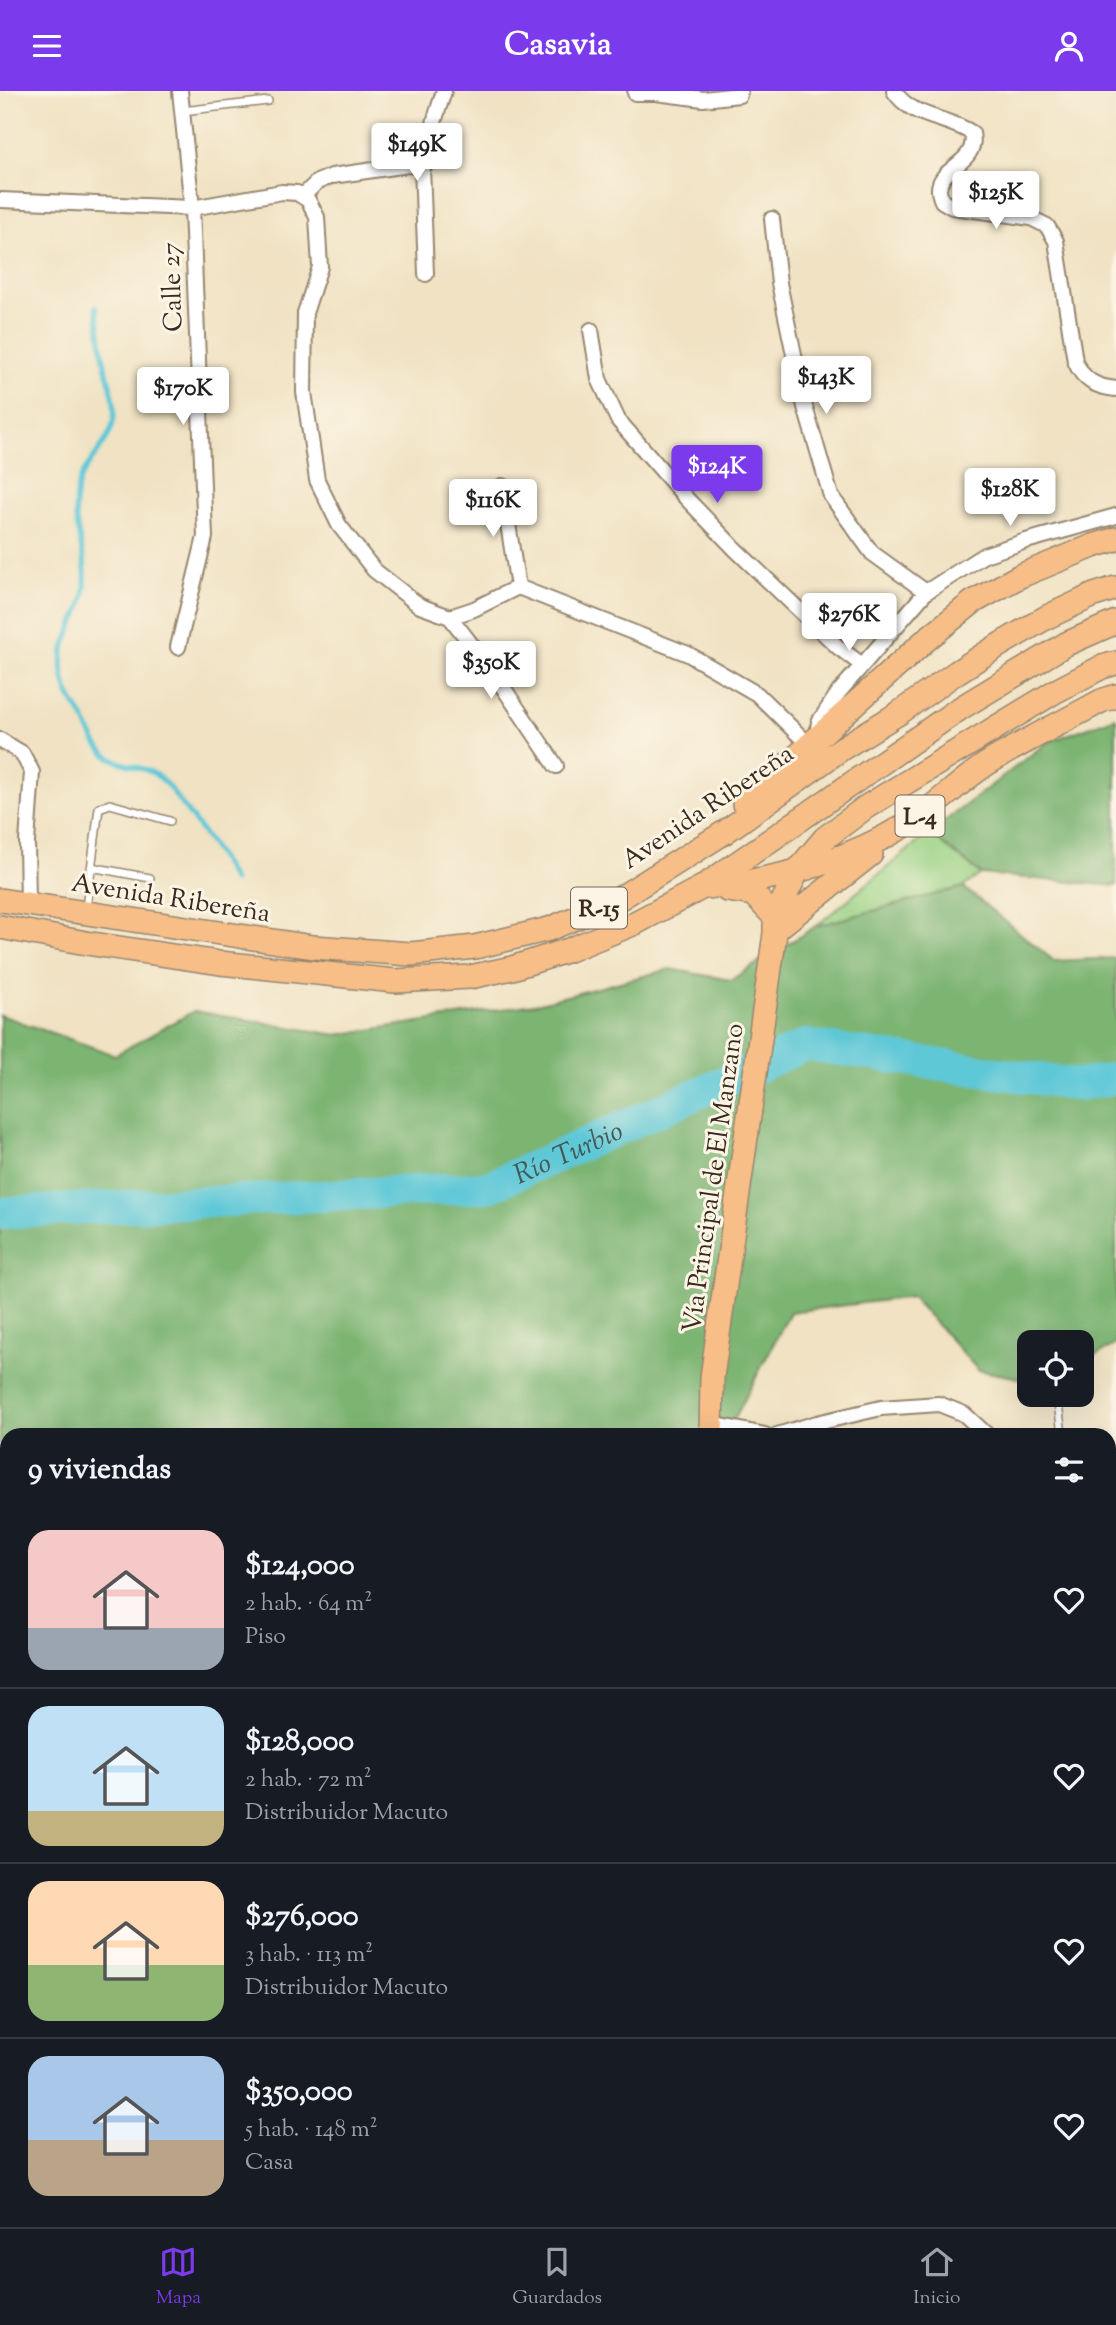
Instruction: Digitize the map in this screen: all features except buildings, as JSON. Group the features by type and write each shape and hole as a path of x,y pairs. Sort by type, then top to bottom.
{"main road":[{"path":"702,846 716,829 813,741 927,639 974,602 1020,576 1116,539"},
{"name":"Avenida Ribereña","path":"0,900 313,947 411,954 475,947 549,929 614,902 725,832 841,748 899,713 1001,644 1047,617 1116,588"},
{"name":"R-15","path":"0,927 86,943 315,974 395,981 470,977 512,968 569,950 635,923 703,887 959,709 1066,644 1116,622"},
{"name":"Vía Principal de El Manzano","path":"712,1428 712,1377 775,927 797,870 825,838 866,807 1056,691 1102,667 1116,663"},
{"name":"L-4","path":"703,887 746,883 826,863 920,815 991,761 1101,701 1116,696"},
{"path":"703,887 753,894 775,927 857,863 902,832 920,815"}],"street":[{"name":"Calle 27","path":"178,647 205,537 192,208 180,91"},
{"path":"303,196 317,182 332,176 408,165 422,166 428,161 435,119 444,91"},
{"path":"635,93 703,99 739,95 740,91"},
{"path":"894,91 900,101 914,111 972,133 972,151 941,181 939,190 942,201 952,207 1031,218 1047,226 1056,241 1075,361 1080,374 1089,382 1116,389"},
{"path":"422,166 426,274"},
{"path":"0,200 192,208 282,192 303,196 314,208 317,217 320,267 305,313 304,392 317,480 339,525 374,570 420,606 450,617 492,671 556,766"},
{"path":"772,219 781,295 805,407 831,496 872,553 926,592"},
{"path":"591,330 599,379 618,420 736,550 838,647 862,665"},
{"path":"502,486 518,587"},
{"path":"450,617 518,587 688,654 757,694 813,741 819,722 828,707 926,592 985,555 1116,516"},
{"path":"1056,561 1093,523"},
{"path":"0,740 22,753 32,772 27,842 28,904"},
{"path":"801,1428 881,1409 939,1404 964,1414 979,1428"}],"lane":[{"path":"182,111 268,101"},
{"path":"85,912 99,808 110,804 170,821"},
{"path":"91,867 150,878"},
{"path":"1059,1407 1061,1428"}],"green space":[{"path":"1116,717 1116,886 981,874 929,833 1048,742"},
{"path":"929,833 981,874 963,887 816,926"},
{"path":"963,887 1054,961 1116,958 1116,1344 1094,1356 1094,1330 1017,1330 1017,1378 978,1370 912,1297 790,1312 730,1428 0,1428 0,1015 115,1055 194,1011 337,1035 540,1003 670,969 731,980 816,926"}],"waterway":[{"path":"96,307 113,397 114,417 108,436 86,468 78,486 75,511 84,561 85,586 83,601 64,648 63,675 68,692 99,748 109,757 149,771 163,780 210,842 233,881"},
{"name":"Río Turbio","path":"0,1213 488,1187 806,1045 1079,1085 1116,1078"}]}
